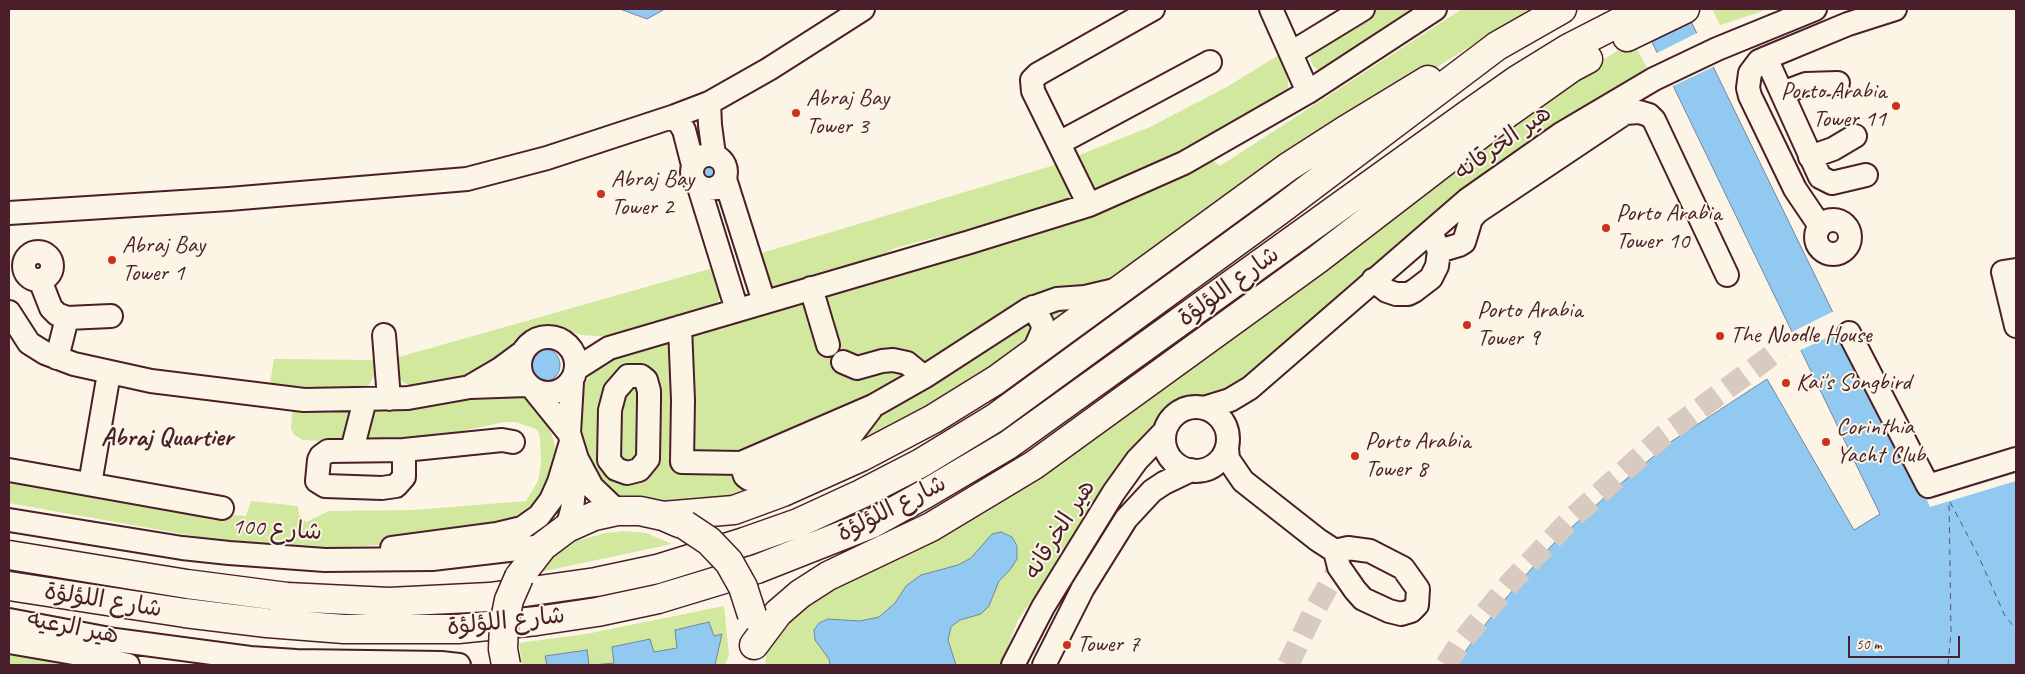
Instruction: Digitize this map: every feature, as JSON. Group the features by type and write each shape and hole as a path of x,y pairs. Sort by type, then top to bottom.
{"main road":[{"name":"شارع اللؤلؤة","path":"9,556 187,584 287,597 389,602 490,597 596,582 657,569 798,523 861,494 921,463 995,418 1280,210 1497,46 1562,9"},
{"path":"752,660 778,613 800,594 828,576 931,527 1034,465 1318,259 1509,112 1635,20 1685,9"},
{"name":"شارع اللؤلؤة","path":"9,586 185,613 267,623 344,628 458,629 538,621 597,612 658,599 757,569 871,524 1008,445 1518,80 1569,48 1635,20"},
{"path":"674,520 734,510 792,488 861,457 933,419 996,380 1288,167 1344,131 1464,60 1497,46"},
{"path":"506,665 503,649 504,624 509,600 519,577 543,546 567,528 594,516 617,511 640,511 674,520 709,541 729,562 743,587 752,615 752,660"}],"street":[{"path":"9,213 229,199 467,179 547,158 709,103 769,69 864,9"},
{"path":"1090,205 1032,89 1034,78 1153,9"},
{"path":"1271,9 1308,92"},
{"path":"1291,53 1363,9"},
{"path":"9,312 29,343 45,353 109,373 151,381 304,400 408,398 470,387 531,388 545,394 555,393 564,389 574,375 609,348 1090,205 1184,163 1308,92 1435,9"},
{"name":"هير الخرقانه","path":"1204,408 1230,400 1250,388 1373,280 1433,242 1467,200 1507,170 1601,109 1654,79 1718,49 1815,9"},
{"path":"1820,226 1795,189 1750,96 1748,80 1750,73 1759,61 1848,24 1895,9"},
{"path":"1766,58 1817,173 1828,182 1837,182 1866,175"},
{"path":"1059,143 1210,62"},
{"path":"1782,93 1806,84 1838,84"},
{"path":"709,103 714,155"},
{"path":"1373,280 1386,291 1396,294 1408,294 1414,291 1431,278 1435,271 1439,256 1433,242 1459,245 1464,242 1471,219 1477,212 1625,113 1639,112 1649,115 1654,120 1727,275"},
{"path":"675,116 684,130 693,165 692,177 699,187 737,310"},
{"path":"1810,157 1833,149 1854,136"},
{"path":"693,165 702,156 714,155 723,160 725,165 727,175 717,188 699,187"},
{"path":"725,179 764,302"},
{"path":"2016,270 2003,272 2016,326"},
{"path":"40,280 51,308 57,314 66,318 112,316"},
{"path":"680,327 683,400 682,462 741,463 873,406 924,377 1033,307 1056,299 1085,297 1124,287"},
{"path":"811,288 842,377 851,380 862,380 880,375 886,376 896,393"},
{"path":"1033,307 1042,323 1043,330 1033,353"},
{"path":"57,358 66,318"},
{"path":"1849,333 1928,486 2016,459"},
{"path":"384,335 389,399"},
{"path":"470,387 500,369 536,340 554,338 562,341 577,341 609,348"},
{"path":"562,341 574,354 572,510 567,528"},
{"path":"523,352 520,368 522,377 572,445 592,487 617,511"},
{"path":"835,358 857,368 893,360 906,364 924,377"},
{"path":"90,484 109,373"},
{"name":"هير الخرقانه","path":"1227,444 1231,428 1240,407 1259,380"},
{"path":"352,450 364,400"},
{"path":"1243,481 1194,470 1175,463 1169,456 1166,448 1165,431 1168,423 1180,411 1188,408 1204,408 1217,415 1226,426 1228,459 1243,481 1318,540 1335,551 1339,567 1354,590 1363,599 1389,611 1401,614 1411,611 1417,605 1418,589 1403,568 1370,551 1348,548 1335,551"},
{"name":"هير الخرقانه","path":"1013,665 1043,607 1114,492 1137,460 1165,431"},
{"path":"404,450 404,477 396,486 382,488 325,486 317,481 316,477 321,456 328,451 404,450 502,440 513,442"},
{"path":"1194,470 1212,466 1219,461 1227,444"},
{"path":"325,560 359,553 497,534 522,528 539,516 551,500 560,482 572,445"},
{"path":"9,470 32,464 90,484 222,508"},
{"name":"هير الخرقانه","path":"1044,665 1087,581 1126,519 1152,491 1164,483 1194,470"},
{"name":"شارع 100","path":"9,520 182,548 325,560 396,561 432,559 543,546"},
{"path":"1346,577 1359,563 1366,551"},
{"path":"9,620 115,640 208,653 286,660 459,665"},
{"path":"79,654 115,640"},
{"name":"هير الرعيه","path":"9,642 79,654 128,665"}],"green space":[{"path":"1376,9 1411,9 1349,51 1351,54 1320,71 1313,66 1310,58 1313,52"},
{"path":"1462,9 1530,9 1336,130 925,412 829,462 731,501 672,504 621,498 610,494 595,482 577,430 580,393 596,366 608,356 1196,169 1214,161 1220,166"},
{"path":"1712,9 1769,9 1720,25"},
{"path":"1633,41 1650,74 1249,383 1202,402 1188,402 1172,407 1157,421 1018,620 1001,665 765,665 767,650 793,606 910,545 1548,95"},
{"path":"1279,55 1288,78 1288,88 1284,96 1181,155 1097,191 1093,189 1077,156 1150,127 1225,88"},
{"path":"1058,164 1072,193 1072,200 966,232 895,248 870,261 781,287 770,286 755,255"},
{"path":"713,268 722,295 714,307 610,337 582,335 549,324 538,325 530,330 481,376 416,386 406,384 396,377 392,359"},
{"path":"274,359 372,360 374,361 374,376 368,387 356,390 279,387 270,384"},
{"path":"479,393 514,393 529,400 546,417 558,455 556,470 528,517 450,535 376,545 306,551 255,547 9,503 9,479 208,513 246,516 251,501 298,506 299,515 306,522 329,511 414,510 526,501 538,481 541,464 540,438 538,431 534,428 515,422 505,422 452,433 387,440 367,440 375,408"},
{"path":"296,409 349,410 351,413 343,442 303,440 294,435 291,428 292,413"},
{"path":"623,531 646,533 672,544 540,572 555,556 576,541 606,533"},
{"path":"724,606 729,655 725,665 522,665 519,643 586,634"},
{"path":"9,651 91,665 9,665"}],"water":[{"path":"620,9 665,9 647,19"},
{"path":"1636,9 1685,9 1922,495 2016,466 2016,665 1455,665 1500,605 1552,545 1613,490 1672,441 1767,379 1854,530 1880,514"},
{"path":"711,163 717,166 720,172 717,178 711,181 705,178 702,172 705,166"},
{"path":"543,348 550,349 555,353 559,358 559,372 555,377 550,381 543,382 536,381 531,377 527,372 526,365 527,358 531,353 536,349"},
{"path":"1001,532 1012,537 1017,546 1017,559 1010,570 999,581 989,606 981,614 960,620 951,627 948,640 956,665 830,665 829,659 815,640 814,630 819,623 828,619 860,621 879,617 895,603 906,586 921,575 958,565 971,558 992,534"},
{"path":"709,622 714,636 722,634 715,665 592,665 614,663 612,647 650,639 654,652 677,648 675,630"},
{"path":"587,650 589,665 547,665 545,656"}],"pier":[{"path":"1699,32 1715,66 1671,87 1655,54"},
{"path":"1834,311 1843,330 1799,351 1790,333"},
{"path":"2016,473 2016,481 1930,507 1927,500"}],"ferry route":[{"path":"1948,665 1951,632 1949,501"},
{"path":"1950,502 1978,555 2005,616 2016,629"}],"tunnel":[{"path":"1446,665 1459,645 1510,583 1570,520 1663,436 1780,349"},
{"path":"1288,665 1314,611 1339,567"}],"place":[{"name":"Porto Arabia Tower 11","path":"1896,106"},
{"name":"Abraj Bay Tower 3","path":"796,113"},
{"name":"Abraj Bay Tower 2","path":"601,194"},
{"name":"Porto Arabia Tower 10","path":"1606,228"},
{"name":"Abraj Bay Tower 1","path":"112,260"},
{"name":"Porto Arabia Tower 9","path":"1467,325"},
{"name":"The Noodle House","path":"1720,336"},
{"name":"Kai's Songbird","path":"1786,383"},
{"name":"Corinthia Yacht Club","path":"1826,442"},
{"name":"Porto Arabia Tower 8","path":"1355,456"},
{"name":"Tower 7","path":"1067,645"}],"district":[{"name":"Abraj Quartier","path":"167,438"}]}
